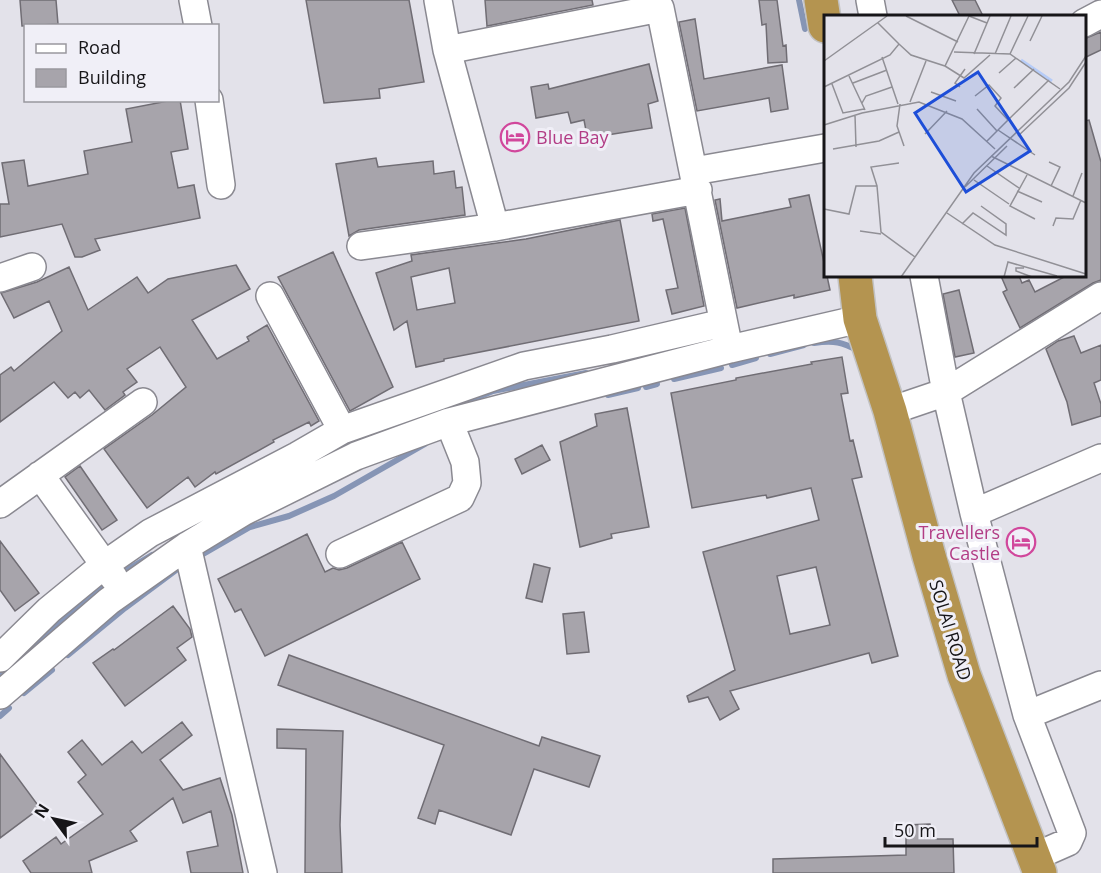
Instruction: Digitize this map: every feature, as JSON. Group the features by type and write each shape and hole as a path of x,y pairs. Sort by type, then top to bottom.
{"highway":[{"path":"821,0 824,20"},
{"name":"SOLAI ROAD","path":"855,278 860,319 890,411 964,675 1037,865"}],"street":[{"path":"194,0 198,24"},
{"path":"438,0 447,50 495,227"},
{"path":"870,0 873,15"},
{"path":"447,50 659,4 730,349"},
{"path":"1086,22 1101,14"},
{"path":"209,102 221,185"},
{"path":"361,246 495,227 696,181 824,148"},
{"path":"0,278 32,267"},
{"path":"924,278 946,392 974,513 1028,715 1072,833 1068,842 1037,865"},
{"path":"270,296 342,430"},
{"path":"890,411 946,392 1101,296"},
{"path":"0,695 123,590 187,546 243,512 356,456 449,422 730,349 860,319"},
{"path":"0,658 49,610 150,533 342,430 524,366 612,350 723,323"},
{"path":"0,504 143,402"},
{"path":"340,554 460,498 466,483 465,462 449,422"},
{"path":"974,513 1101,458"},
{"path":"40,475 123,590"},
{"path":"187,546 263,873"},
{"path":"1028,715 1101,685"}],"building":[{"path":"20,0 56,0 58,24 24,24 22,26"},
{"path":"306,0 409,0 424,82 379,89 380,98 324,103"},
{"path":"485,0 592,0 593,5 487,26"},
{"path":"759,0 777,0 787,62 768,63 766,24 762,25"},
{"path":"952,0 975,0 982,15 960,15"},
{"path":"695,19 704,79 782,65 788,109 771,112 769,98 697,111 679,22"},
{"path":"1101,32 1101,50 1086,57 1086,38"},
{"path":"649,64 658,101 648,104 652,128 607,135 588,141 584,120 571,123 568,112 536,118 531,87 548,84 549,89"},
{"path":"163,102 180,102 188,149 171,152 178,188 194,185 200,218 95,239 100,250 82,257 75,257 62,224 0,237 0,204 9,204 2,163 24,160 28,186 88,174 84,151 132,142 126,109"},
{"path":"1089,120 1101,162 1101,280 1020,328 1003,292 1007,290 1002,278 1020,278 1022,283 1029,280 1035,292 1062,278 1086,278 1086,121"},
{"path":"376,158 378,167 433,161 434,174 454,171 456,188 462,187 465,215 359,230 349,236 336,164"},
{"path":"809,195 824,262 824,278 827,278 830,290 794,298 794,295 737,308 715,200 720,199 722,221 791,207 789,199"},
{"path":"685,208 704,306 672,314 666,290 678,288 663,219 653,221 652,214"},
{"path":"620,220 639,321 444,359 444,361 416,367 407,321 394,330 376,273 412,261 411,255 526,239","holes":["449,268 455,303 417,310 411,277"]},
{"path":"333,252 393,387 350,411 278,277"},
{"path":"236,265 250,289 192,320 217,359 249,341 247,337 267,325 319,421 311,426 309,422 273,440 274,442 216,474 215,472 195,487 188,477 147,508 104,449 152,415 186,387 160,347 127,369 137,382 123,392 125,395 105,410 89,390 80,398 75,392 68,398 54,382 0,422 0,375 11,367 14,371 62,331 49,301 14,318 1,293 37,282 69,267 88,310 137,277 148,293 168,279"},
{"path":"959,290 974,353 955,357 943,294"},
{"path":"1074,336 1081,353 1101,345 1101,380 1094,383 1101,404 1101,416 1072,425 1067,402 1046,349 1058,341"},
{"path":"842,357 848,393 841,394 850,441 853,440 862,477 852,479 898,656 872,663 869,653 730,691 739,709 720,720 708,697 689,702 687,696 735,670 703,552 819,520 811,488 767,498 766,495 692,508 671,393 812,364 811,362","holes":["816,567 830,625 790,634 777,576"]},
{"path":"627,408 649,527 611,534 612,538 580,547 560,442 597,426 595,414"},
{"path":"542,445 550,460 522,474 515,459"},
{"path":"80,466 117,520 102,530 65,477"},
{"path":"307,534 325,572 333,568 339,570 347,568 402,542 420,579 265,656 241,609 235,612 218,579"},
{"path":"0,541 39,593 15,611 0,590"},
{"path":"534,564 550,568 542,602 526,598"},
{"path":"173,606 190,629 192,637 177,648 186,660 125,706 93,663"},
{"path":"584,612 589,652 567,654 563,614"},
{"path":"289,655 539,746 542,737 600,756 589,787 534,769 511,835 439,810 435,824 418,818 444,745 278,685"},
{"path":"182,722 192,735 160,760 183,790 220,778 232,815 243,873 191,873 187,852 218,846 211,811 183,823 173,798 130,831 137,841 89,861 92,873 31,873 23,861 56,837 61,844 103,814 78,782 86,775 68,752 82,740 102,765 132,741 142,753"},
{"path":"277,729 343,731 340,825 342,873 305,873 306,749 277,748"},
{"path":"0,754 40,808 0,838"},
{"path":"930,824 936,839 953,839 954,873 773,873 773,859 906,855 906,825"}],"waterway":[{"path":"799,0 805,29"},
{"path":"814,343 838,342 859,351"},
{"path":"770,354 804,345"},
{"path":"732,365 756,358"},
{"path":"674,379 721,368"},
{"path":"454,407 493,391 586,373"},
{"path":"646,387 657,384"},
{"path":"608,395 638,388"},
{"path":"198,557 250,527 289,516 334,496 425,444"},
{"path":"120,574 152,555"},
{"path":"68,655 176,570"},
{"path":"0,677 55,625 103,586"},
{"path":"24,693 52,670"},
{"path":"0,716 9,708"}],"place":[{"name":"Blue Bay","path":"515,137"},
{"name":"Travellers Castle","path":"1021,542"}]}
